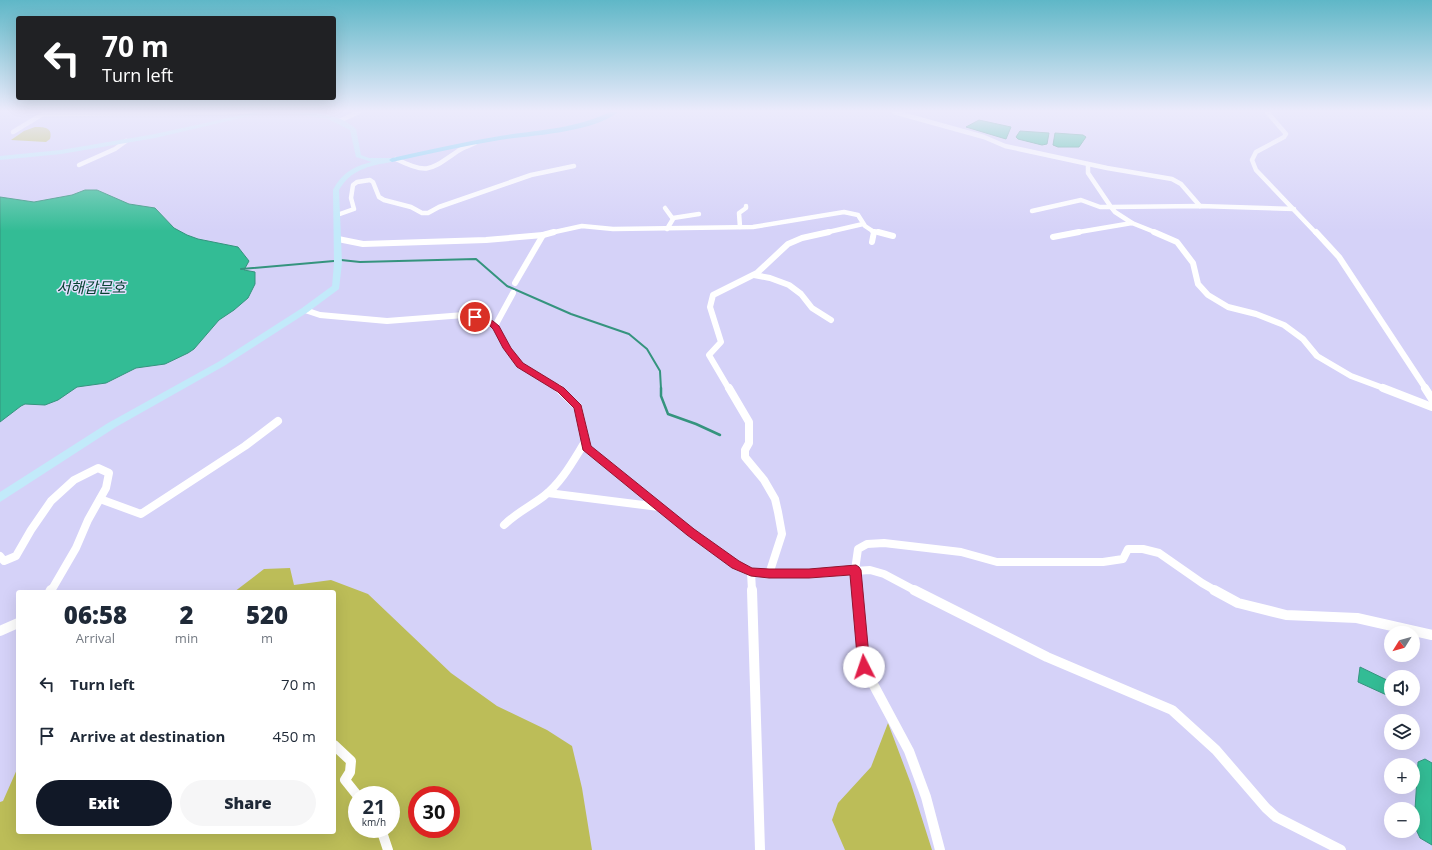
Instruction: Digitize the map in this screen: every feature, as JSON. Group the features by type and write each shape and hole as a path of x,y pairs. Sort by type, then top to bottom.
{"main road":[{"path":"394,160 434,152"}],"street":[{"path":"0,158 63,152"},
{"path":"79,165 109,152"},
{"path":"0,498 36,473 112,425 220,364 305,310 336,288 338,239 336,190 341,180 352,170 358,159 357,152"},
{"path":"358,156 368,160 394,160 420,170 430,170 457,152"},
{"path":"1031,152 1088,164 1172,179 1181,184 1200,206"},
{"path":"1257,152 1252,160 1256,170 1339,257 1432,399"},
{"path":"352,170 394,160"},
{"path":"1088,164 1088,173 1115,212 1132,223 1177,242 1193,263 1198,284 1208,295 1228,307 1256,314 1284,325 1304,339 1317,356 1345,373 1432,407"},
{"path":"337,215 354,209 351,198 353,185 362,180 370,180 373,182 379,197 384,200 411,207 422,213 428,213 439,207 531,175 574,166"},
{"path":"1032,211 1081,200 1100,207 1200,206 1294,209"},
{"path":"740,227 738,213 746,208 746,206"},
{"path":"665,208 673,218"},
{"path":"338,239 371,244 486,240 543,235 582,226 613,229 740,227 844,212 855,213 861,218 863,224 872,231 893,236"},
{"path":"673,218 699,214"},
{"path":"667,229 673,218"},
{"path":"1053,237 1132,223"},
{"path":"769,574 782,534 775,499 764,480 745,457 745,450 750,443 749,422 708,355 721,342 710,307 713,295 754,275 771,262 780,249 794,241 847,230 863,224"},
{"path":"872,231 874,232 872,242"},
{"path":"515,283 543,235"},
{"path":"754,275 770,278 789,285 801,294 812,308 831,320"},
{"path":"495,326 513,293"},
{"path":"305,310 320,315 387,320 464,315 490,323 495,326 513,357 520,365 561,390 578,407 586,448 690,532 735,565 751,572 769,574 809,574 856,570 870,570 884,574 1047,657 1172,710 1216,750 1242,778 1266,808 1276,817 1341,850"},
{"path":"100,499 141,514 244,446 250,440 278,421"},
{"path":"504,525 511,517 524,511 548,493 567,472 585,442"},
{"path":"0,556 4,561 16,556 31,530 51,501 74,480 98,468 109,473 106,488 88,520 76,548 51,590"},
{"path":"548,493 659,507"},
{"path":"940,850 926,797 909,751 864,667 856,570 858,549 867,544 884,543 961,552 997,562 1039,563 1103,562 1123,559 1128,549 1143,549 1159,553 1202,583 1238,602 1286,615 1357,618 1432,635"},
{"path":"751,572 760,850"},
{"path":"0,631 16,624"},
{"path":"336,747 351,761 350,772 345,780 350,786"},
{"path":"384,838 388,850"}],"shaded area":[{"path":"290,568 294,585 331,580 368,594 451,673 497,706 547,730 572,746 582,788 592,850 0,850 0,802 3,801 16,772 16,834 336,834 336,590 237,590 264,569"},
{"path":"888,723 911,784 932,850 845,850 832,820 838,803 871,767"}],"water":[{"name":"서해갑문호","path":"85,190 97,190 129,204 155,208 174,228 187,235 198,239 238,247 249,261 244,270 255,272 255,284 248,298 219,320 194,349 188,353 165,364 136,368 106,383 77,387 58,400 45,405 25,404 0,422 0,197 34,202 72,195"},
{"path":"1360,667 1384,679 1384,694 1358,682"},
{"path":"1425,759 1432,763 1432,845 1420,838 1420,802 1415,802 1416,794 1420,794 1420,761"}],"waterway":[{"path":"341,260 360,262 476,259 507,286 571,314 629,334 647,349 660,371 661,389"},
{"path":"241,269 334,261"},
{"path":"661,389 661,396 668,414 696,424 720,435"}],"route":[{"path":"475,317 490,323 496,328 502,336 507,348 520,365 561,390 578,407 586,448 690,532 735,565 751,572 769,574 809,574 856,570 864,667"}]}
